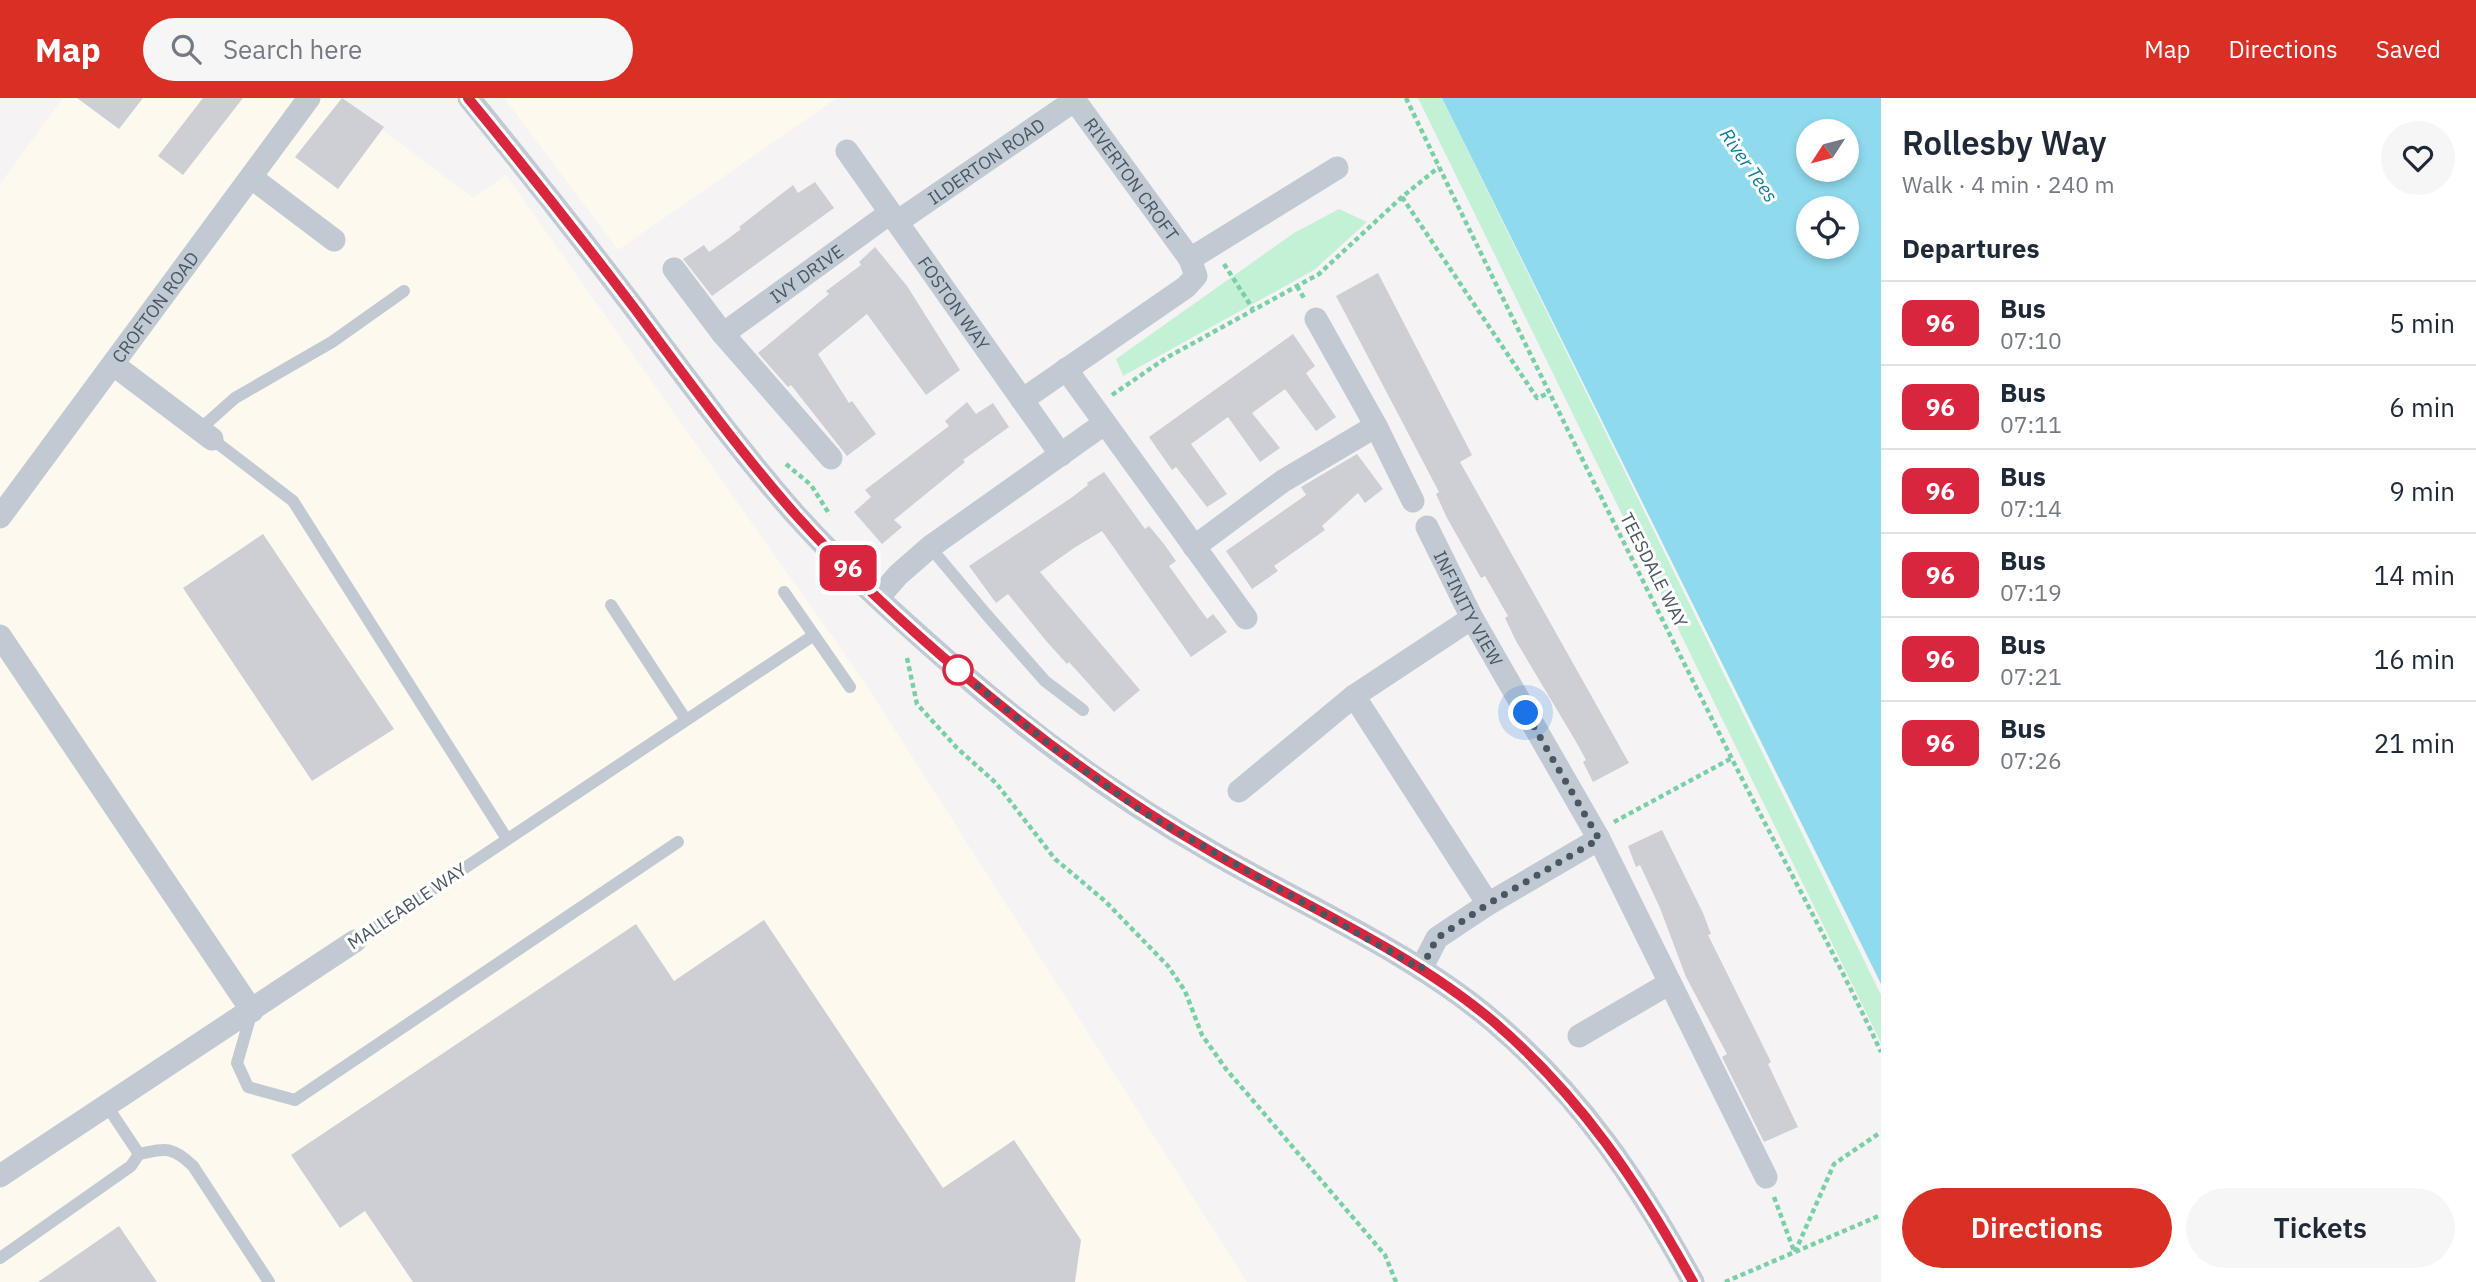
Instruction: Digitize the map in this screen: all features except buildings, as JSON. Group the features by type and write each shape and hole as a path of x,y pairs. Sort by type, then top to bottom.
{"street":[{"name":"CROFTON ROAD","path":"0,517 309,98"},
{"path":"468,98 634,309 724,429 797,517 878,598 1023,725 1143,812 1421,969 1493,1021 1560,1086 1605,1138 1641,1191 1693,1282"},
{"name":"ILDERTON ROAD","path":"894,218 1074,99"},
{"name":"RIVERTON CROFT","path":"1074,99 1190,259"},
{"name":"FOSTON WAY","path":"847,151 1061,455"},
{"path":"1022,400 1186,287 1196,276 1190,259 1337,168"},
{"path":"252,178 334,240"},
{"name":"IVY DRIVE","path":"723,334 894,218"},
{"path":"674,269 723,334 831,458"},
{"path":"1316,319 1376,426 1413,501"},
{"path":"114,365 206,435"},
{"path":"1066,369 1246,618"},
{"path":"878,598 898,575 930,547 1061,455 1100,415"},
{"path":"1194,547 1283,481 1376,426"},
{"name":"INFINITY VIEW","path":"1427,527 1472,618 1597,836 1766,1177"},
{"path":"1239,791 1354,696 1472,618"},
{"path":"0,636 252,1011"},
{"path":"1354,696 1488,904"},
{"path":"1421,969 1437,938 1597,836"},
{"name":"MALLEABLE WAY","path":"0,1176 355,942"},
{"path":"1579,1036 1670,983"}],"lane":[{"path":"404,291 332,342 235,398 206,435 293,501 507,839"},
{"path":"930,547 1045,681 1083,710"},
{"path":"784,592 850,687"},
{"path":"611,605 686,720"},
{"name":"MALLEABLE WAY","path":"355,942 814,635"},
{"path":"252,1011 237,1063 248,1087 295,1100 678,842"},
{"path":"107,1106 139,1154"},
{"path":"0,1258 131,1166 139,1154 166,1148 179,1153 193,1166 269,1282"}],"path":[{"name":"TEESDALE WAY","path":"1406,98 1549,393 1881,1052"},
{"path":"1100,415 1166,358 1319,274 1402,197 1439,167"},
{"path":"1402,197 1536,398 1549,393"},
{"path":"1212,245 1254,310"},
{"path":"910,626 906,646 908,670 916,704 957,748 996,783 1055,859 1105,901 1168,966 1185,991 1202,1035 1226,1069 1385,1255 1396,1282"},
{"path":"1597,836 1732,758"},
{"path":"1795,1252 1834,1164 1881,1132"},
{"path":"1766,1177 1795,1252"},
{"path":"1724,1282 1881,1215"}],"shaded area":[{"path":"63,98 340,98 473,198 506,175 867,686 1247,1282 0,1282 0,184"},
{"path":"504,98 837,98 618,250"}],"green space":[{"path":"1418,98 1442,98 1881,995 1881,1043"},
{"path":"1339,209 1367,222 1314,270 1123,376 1116,359 1294,233"}],"water":[{"name":"River Tees","path":"1442,98 1881,98 1881,984"}],"bus line":[{"name":"96","path":"468,98 508,146 724,429 797,517 878,598 1023,725 1143,812 1421,969 1493,1021 1560,1086 1605,1138 1655,1212 1693,1282"}],"route":[{"path":"958,670 1023,725 1143,812 1421,969 1437,938 1488,904 1599,839 1526,713"}]}
